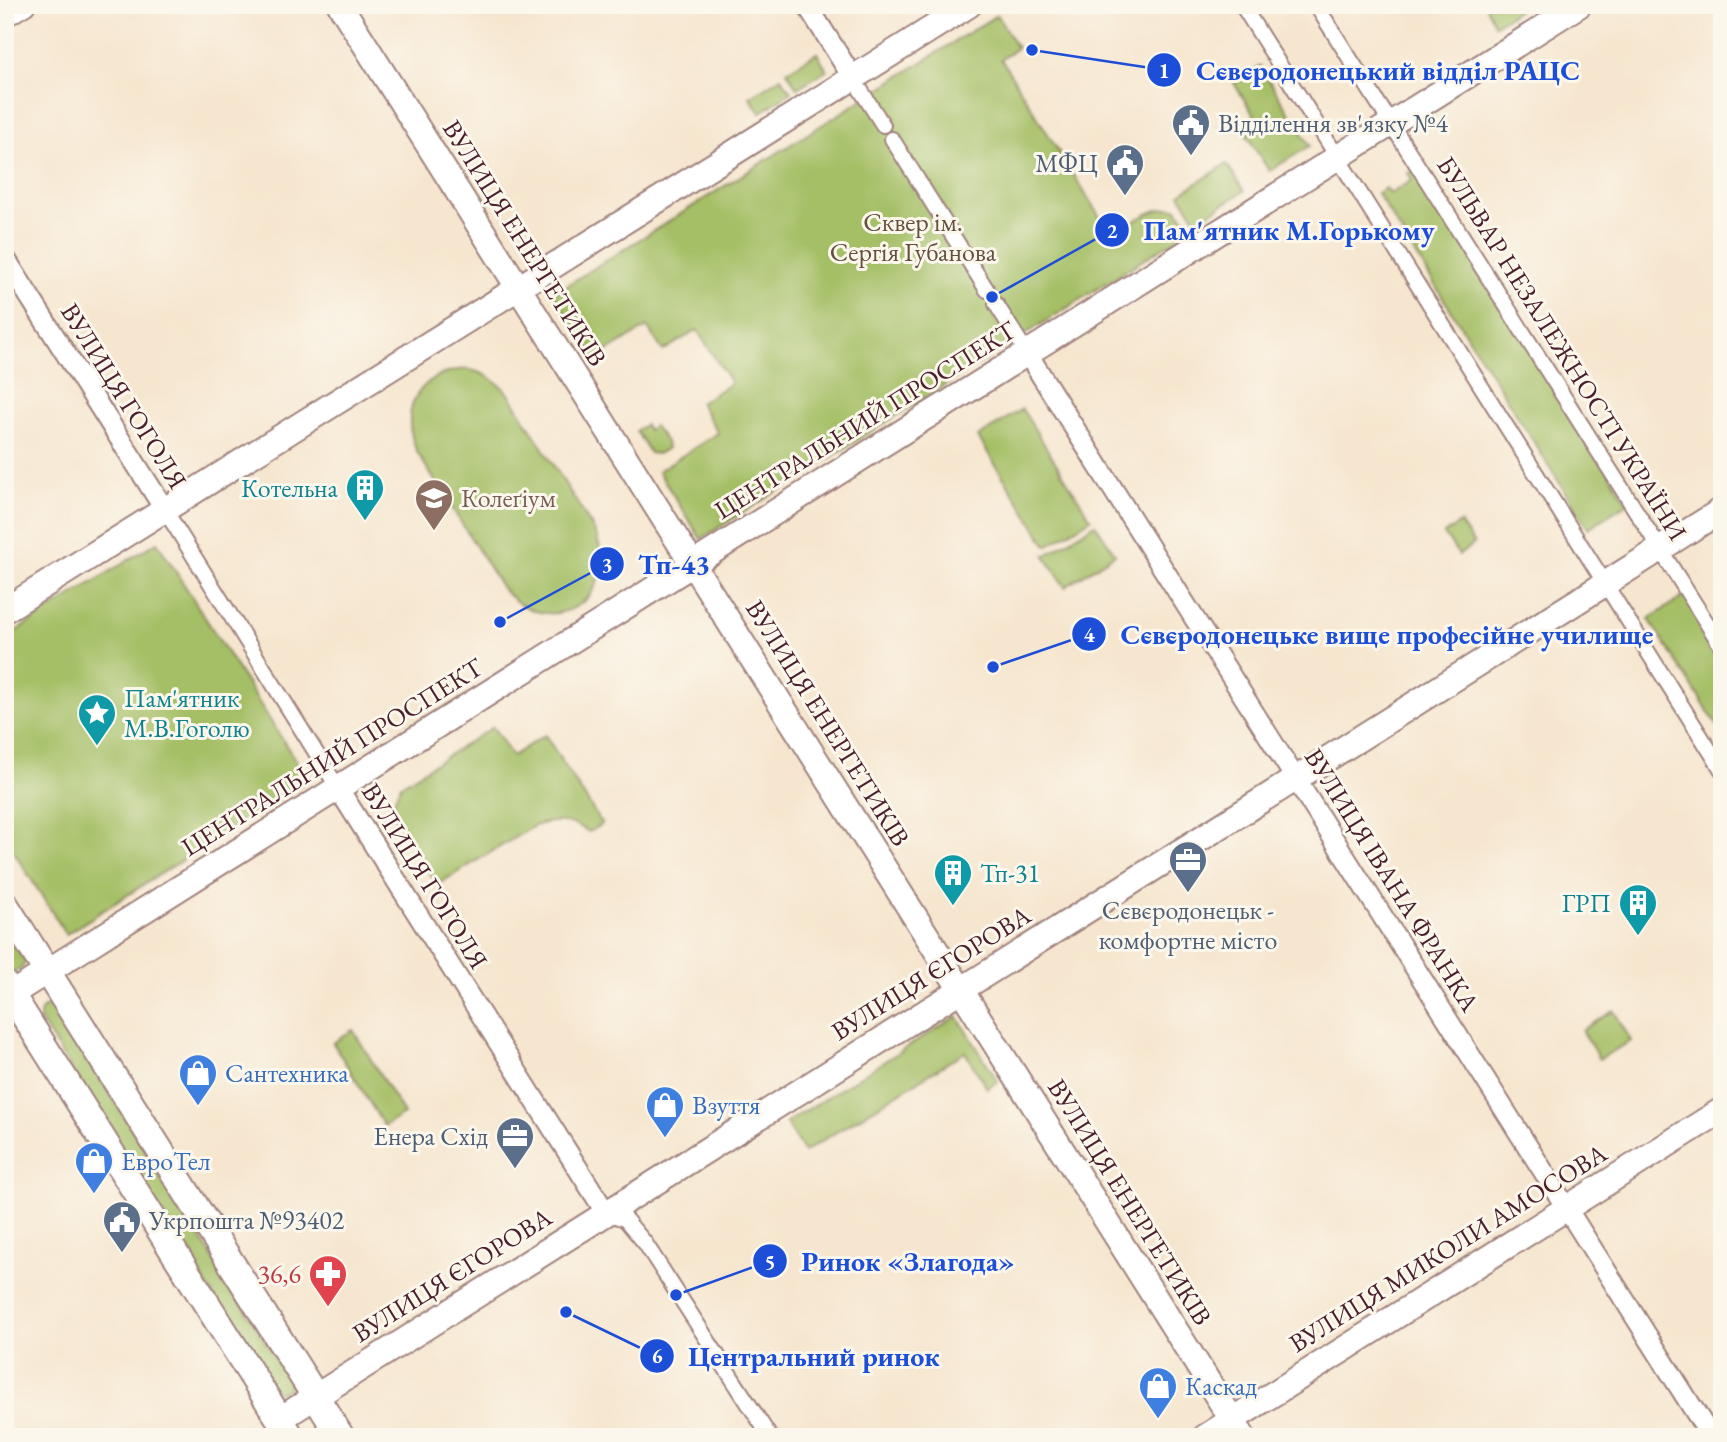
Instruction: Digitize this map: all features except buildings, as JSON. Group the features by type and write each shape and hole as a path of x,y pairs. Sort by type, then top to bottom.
{"main road":[{"path":"5,905 341,1437"},
{"path":"7,993 285,1428"}],"street":[{"path":"5,18 24,5"},
{"name":"ВУЛИЦЯ ЕНЕРГЕТИКІВ","path":"340,5 1238,1428"},
{"path":"807,5 883,125"},
{"path":"5,610 968,5"},
{"path":"1242,5 1722,770"},
{"name":"БУЛЬВАР НЕЗАЛЕЖНОСТІ УКРАЇНИ","path":"1316,5 1722,647"},
{"name":"ЦЕНТРАЛЬНИЙ ПРОСПЕКТ","path":"7,993 48,971 1578,5"},
{"path":"891,139 987,290"},
{"name":"ВУЛИЦЯ ГОГОЛЯ","path":"5,258 606,1213 625,1219 645,1243 770,1437"},
{"path":"996,304 1027,353"},
{"name":"ВУЛИЦЯ ІВАНА ФРАНКА","path":"1027,353 1711,1437"},
{"name":"ВУЛИЦЯ ЄГОРОВА","path":"285,1428 316,1396 1722,510"},
{"name":"ВУЛИЦЯ МИКОЛИ АМОСОВА","path":"1205,1437 1238,1428 1568,1208 1722,1110"}],"green space":[{"path":"1485,5 1527,5 1495,25"},
{"name":"Сквер ім. Сергія Губанова","path":"997,15 1017,48 1001,59 1111,235 1142,217 1167,208 1176,208 1192,229 701,539 658,471 718,433 700,403 731,383 697,330 663,351 647,327 595,359 553,294"},
{"path":"817,53 827,70 797,88 787,71"},
{"path":"1260,66 1310,146 1269,171 1246,134 1260,125 1234,83"},
{"path":"781,77 791,92 760,113 750,97"},
{"path":"1227,164 1244,191 1197,221 1180,194"},
{"path":"1417,168 1628,503 1588,528 1377,193 1385,188 1390,194 1412,180 1408,173"},
{"path":"467,369 490,378 509,394 594,530 601,555 599,576 591,593 577,606 560,612 541,612 521,604 502,588 417,452 410,421 417,395 436,377"},
{"path":"1022,409 1091,519 1047,546 978,437"},
{"path":"645,425 648,430 654,426 666,442 667,449 657,454 650,453 636,431"},
{"path":"1460,523 1474,544 1459,555 1444,534"},
{"path":"1095,524 1115,554 1065,587 1045,556"},
{"path":"157,542 308,780 66,934 5,838 5,638"},
{"path":"1686,595 1722,652 1722,733 1649,619"},
{"path":"493,727 512,756 545,735 602,824 589,832 562,822 534,826 437,885 390,809 401,785"},
{"path":"5,929 25,961 17,971 9,971 5,965"},
{"path":"51,1006 57,1010 289,1379 290,1386 284,1391 273,1390 40,1020 44,1007"},
{"path":"1614,1011 1631,1041 1599,1059 1582,1030"},
{"path":"957,1016 998,1081 987,1088 965,1052 804,1152 786,1123"},
{"path":"353,1030 404,1114 384,1126 333,1043"}],"place":[{"name":"Сєвєродонецький відділ РАЦС","path":"1032,50"},
{"name":"Відділення зв'язку №4","path":"1191,157"},
{"name":"МФЦ","path":"1125,197"},
{"name":"Пам'ятник М.Горькому","path":"992,297"},
{"name":"Котельна","path":"365,522"},
{"name":"Колеґіум","path":"434,532"},
{"name":"Тп-43","path":"500,622"},
{"name":"Сєвєродонецьке вище професійне училище","path":"993,667"},
{"name":"Пам'ятник М.В.Гоголю","path":"97,747"},
{"name":"Сєвєродонецьк - комфортне місто","path":"1188,894"},
{"name":"Тп-31","path":"953,907"},
{"name":"ГРП","path":"1638,937"},
{"name":"Сантехника","path":"198,1107"},
{"name":"Взуття","path":"665,1139"},
{"name":"Енера Схід","path":"515,1170"},
{"name":"ЕвроТел","path":"94,1195"},
{"name":"Укрпошта №93402","path":"122,1254"},
{"name":"Ринок «Злагода»","path":"676,1295"},
{"name":"36,6","path":"328,1308"},
{"name":"Центральний ринок","path":"566,1312"},
{"name":"Каскад","path":"1158,1420"}]}
